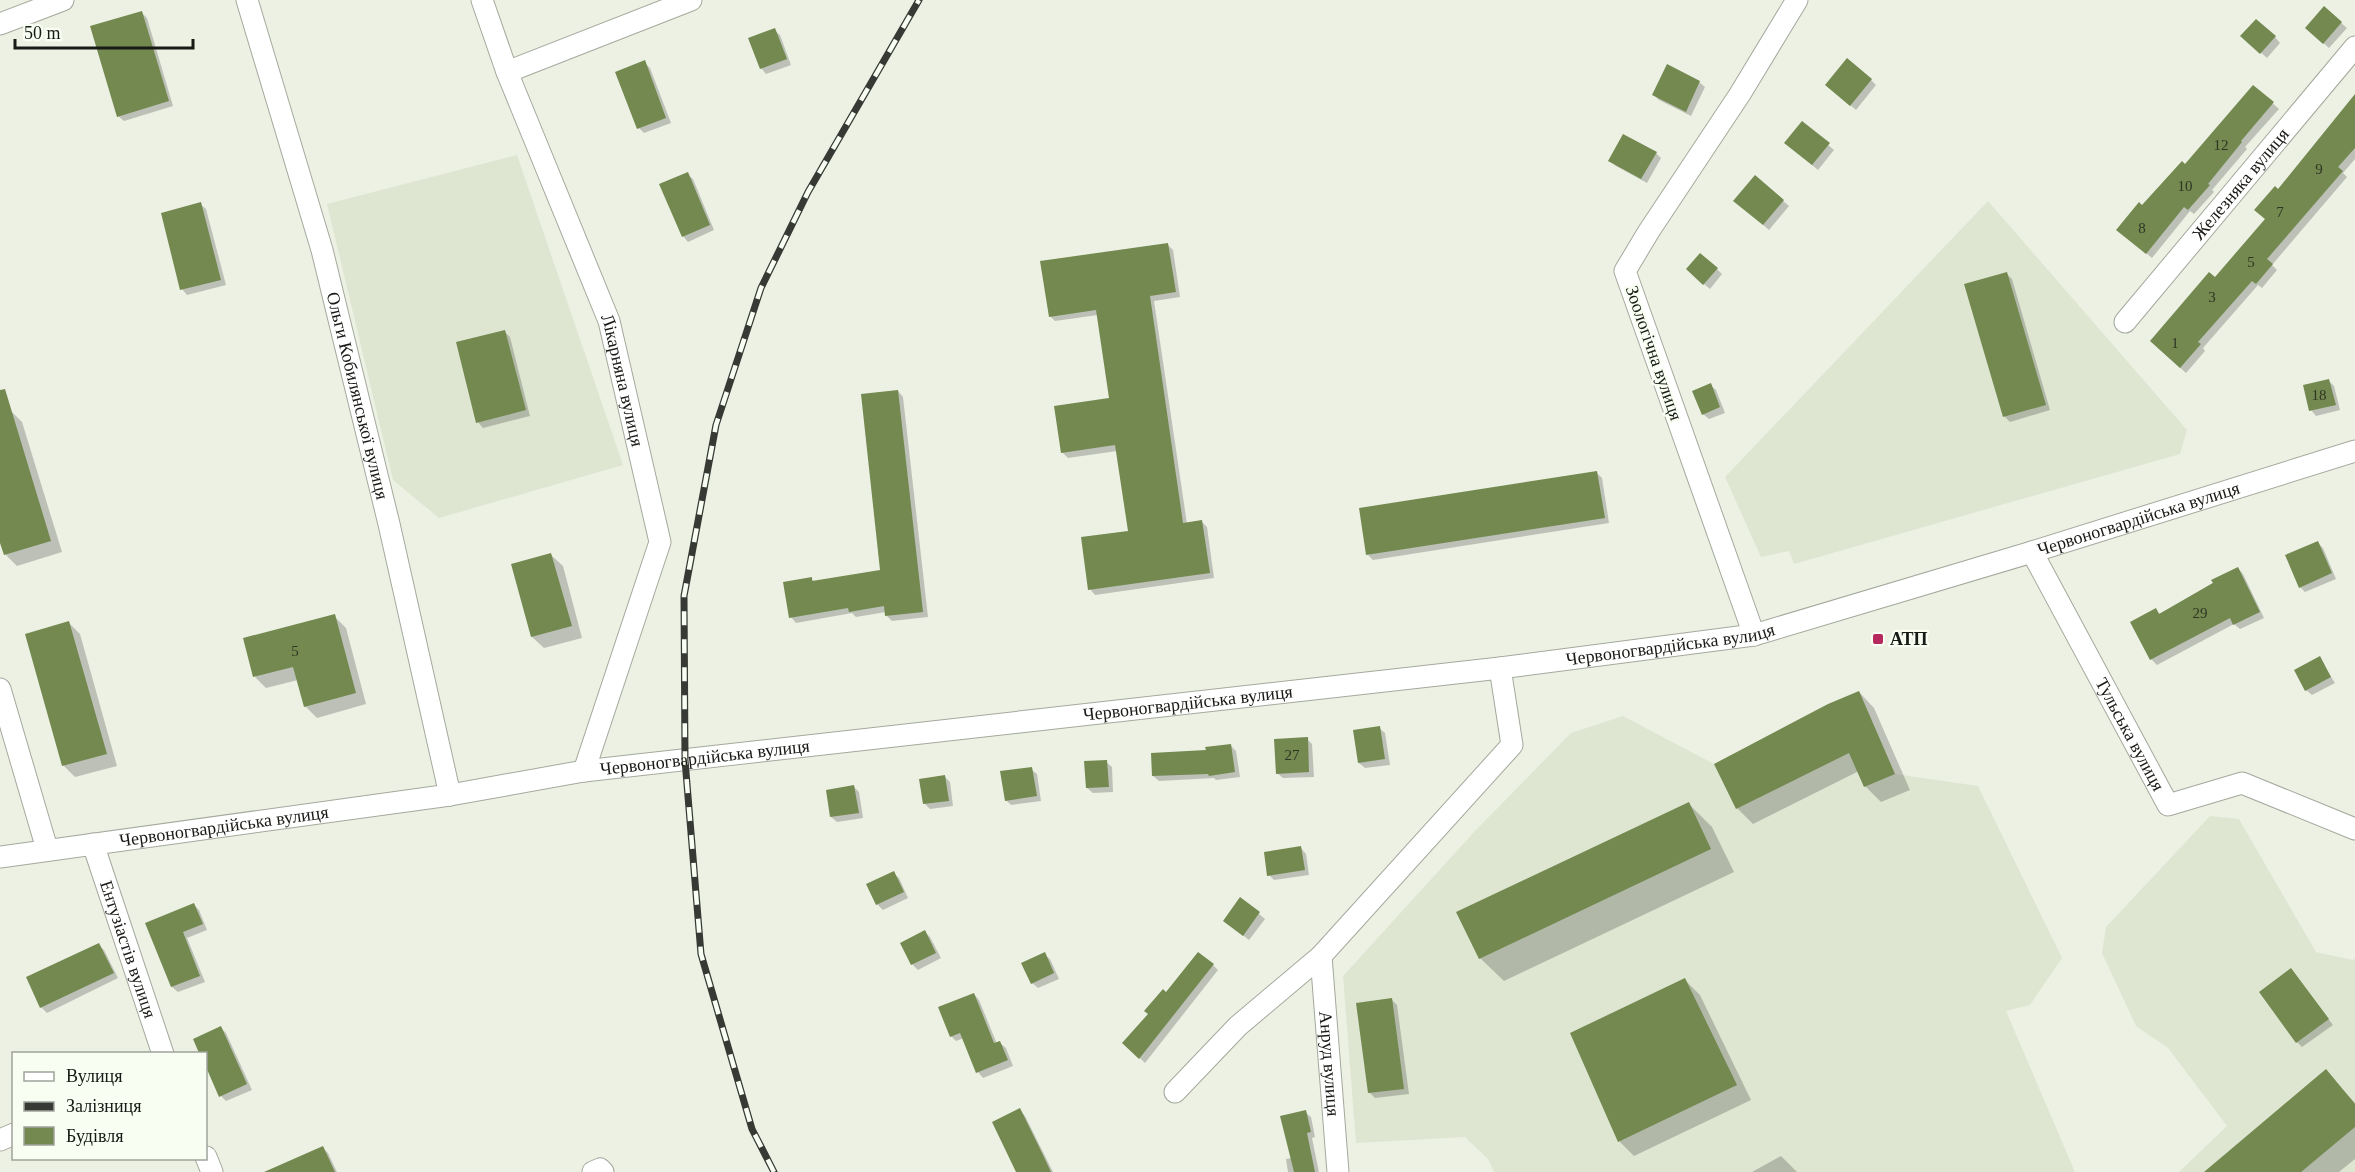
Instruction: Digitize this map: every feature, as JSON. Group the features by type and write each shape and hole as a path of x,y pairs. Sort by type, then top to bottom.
{"street":[{"path":"0,24 63,0"},
{"name":"Ольги Кобилянської вулиця","path":"247,0 322,250 389,524 450,795"},
{"name":"Лікарняна вулиця","path":"482,0 507,72 609,321 660,542 585,771"},
{"path":"507,72 691,0"},
{"name":"Зоологічна вулиця","path":"1754,635 1625,271 1740,94 1797,0"},
{"name":"Железняка вулиця","path":"2125,322 2354,50"},
{"name":"Червоногвардійська вулиця","path":"0,856 450,795 585,771 1500,668 1754,635 2032,552 2355,451"},
{"name":"Тульська вулиця","path":"2032,552 2168,805 2242,783 2355,829"},
{"path":"1175,1092 1238,1026 1322,956 1512,745 1500,668"},
{"path":"0,689 47,849"},
{"name":"Ентузіастів вулиця","path":"93,844 163,1052"},
{"name":"Анруд вулиця","path":"1322,956 1338,1172"}],"shaded area":[{"path":"517,155 623,465 439,518 393,480 327,204"},
{"path":"1988,201 2187,430 2180,454 1794,564 1789,551 1761,557 1725,477"},
{"path":"1859,691 1895,774 1978,786 2062,958 2030,1005 2006,1011 2075,1172 1494,1172 1488,1159 1465,1137 1356,1143 1343,976 1474,832 1571,733 1623,716 1714,764"},
{"path":"2210,816 2239,819 2316,952 2353,960 2355,958 2355,1172 2179,1172 2227,1126 2168,1048 2136,1026 2102,953 2106,927"}],"building":[{"path":"2324,6 2342,22 2323,44 2305,28"},
{"path":"142,11 169,101 117,117 90,26"},
{"path":"2256,19 2276,36 2260,54 2240,36"},
{"path":"775,28 787,59 760,69 748,38"},
{"path":"1847,58 1872,79 1850,106 1825,85"},
{"path":"645,60 666,118 637,129 615,72"},
{"path":"1667,64 1700,81 1686,112 1652,95"},
{"path":"2253,85 2274,102 2241,141 2208,184 2210,185 2188,210 2184,207 2146,254 2116,230 2139,202 2142,205 2182,161 2185,164"},
{"path":"2355,94 2355,148 2338,167 2343,171 2267,259 2273,264 2256,284 2252,281 2198,342 2201,344 2180,368 2150,341 2209,272 2215,277 2265,219 2254,210 2275,186 2278,189"},
{"path":"1802,121 1830,143 1812,165 1784,143"},
{"path":"1623,134 1657,152 1641,179 1608,161"},
{"path":"688,172 710,225 682,237 659,184"},
{"path":"1755,175 1784,200 1763,225 1733,201"},
{"path":"201,202 221,280 180,290 161,213"},
{"path":"1168,243 1176,292 1150,296 1183,523 1202,520 1210,573 1088,590 1081,537 1128,531 1115,445 1061,453 1054,406 1109,398 1096,310 1049,317 1040,261"},
{"path":"1700,253 1718,268 1703,285 1686,269"},
{"path":"2007,272 2046,405 2003,417 1964,284"},
{"path":"505,330 526,410 476,423 456,342"},
{"path":"2329,379 2336,405 2309,411 2303,385"},
{"path":"1711,383 1720,407 1702,415 1692,391"},
{"path":"5,389 51,541 4,555 0,543 0,390"},
{"path":"898,390 923,612 885,616 884,606 849,612 848,608 789,618 783,582 812,577 812,581 880,570 861,394"},
{"path":"1597,471 1605,518 1366,555 1359,508"},
{"path":"2318,541 2332,573 2299,588 2285,555"},
{"path":"551,553 572,626 531,637 511,564"},
{"path":"2238,567 2260,612 2233,625 2230,618 2150,660 2130,622 2156,608 2159,614 2213,583 2211,580"},
{"path":"335,614 356,693 304,707 293,667 253,677 243,638"},
{"path":"69,621 107,754 62,766 25,634"},
{"path":"2320,656 2331,677 2305,691 2294,670"},
{"path":"1859,691 1895,774 1864,787 1849,753 1736,809 1714,764 1828,704"},
{"path":"1380,726 1385,759 1358,763 1353,730"},
{"path":"1308,737 1309,772 1276,774 1274,739"},
{"path":"1231,744 1235,772 1209,776 1208,774 1152,776 1151,753 1206,750 1205,747"},
{"path":"1107,760 1109,787 1086,788 1084,761"},
{"path":"1032,767 1037,796 1005,801 1000,771"},
{"path":"945,775 949,801 923,804 919,779"},
{"path":"854,785 859,813 830,817 826,790"},
{"path":"1689,802 1711,849 1479,959 1456,912"},
{"path":"1301,846 1305,870 1267,876 1264,852"},
{"path":"894,871 904,892 876,905 866,884"},
{"path":"1240,897 1260,912 1243,936 1223,921"},
{"path":"194,903 203,924 183,932 200,976 171,987 145,923"},
{"path":"925,930 936,953 911,965 900,943"},
{"path":"99,943 114,973 40,1008 26,977"},
{"path":"1045,952 1054,973 1031,984 1021,963"},
{"path":"1198,952 1214,964 1139,1059 1122,1043 1148,1014 1144,1011 1163,989 1166,992"},
{"path":"2291,968 2329,1019 2296,1043 2259,992"},
{"path":"1685,978 1737,1085 1618,1142 1570,1033"},
{"path":"974,993 994,1043 1000,1041 1008,1060 976,1073 960,1033 950,1037 938,1007"},
{"path":"1392,998 1404,1089 1368,1093 1356,1003"},
{"path":"221,1026 247,1084 219,1097 207,1069 207,1052 199,1052 193,1039"},
{"path":"2326,1069 2355,1104 2355,1127 2301,1172 2204,1172"},
{"path":"1020,1108 1051,1172 1016,1172 992,1122"},
{"path":"1306,1110 1311,1132 1307,1133 1315,1172 1294,1172 1280,1116"},
{"path":"323,1146 335,1172 264,1172"}],"railway":[{"path":"774,1172 752,1129 701,954 685,760 684,596 716,425 761,288 808,192 919,0"}],"place":[{"name":"АТП","path":"1878,639"}]}
